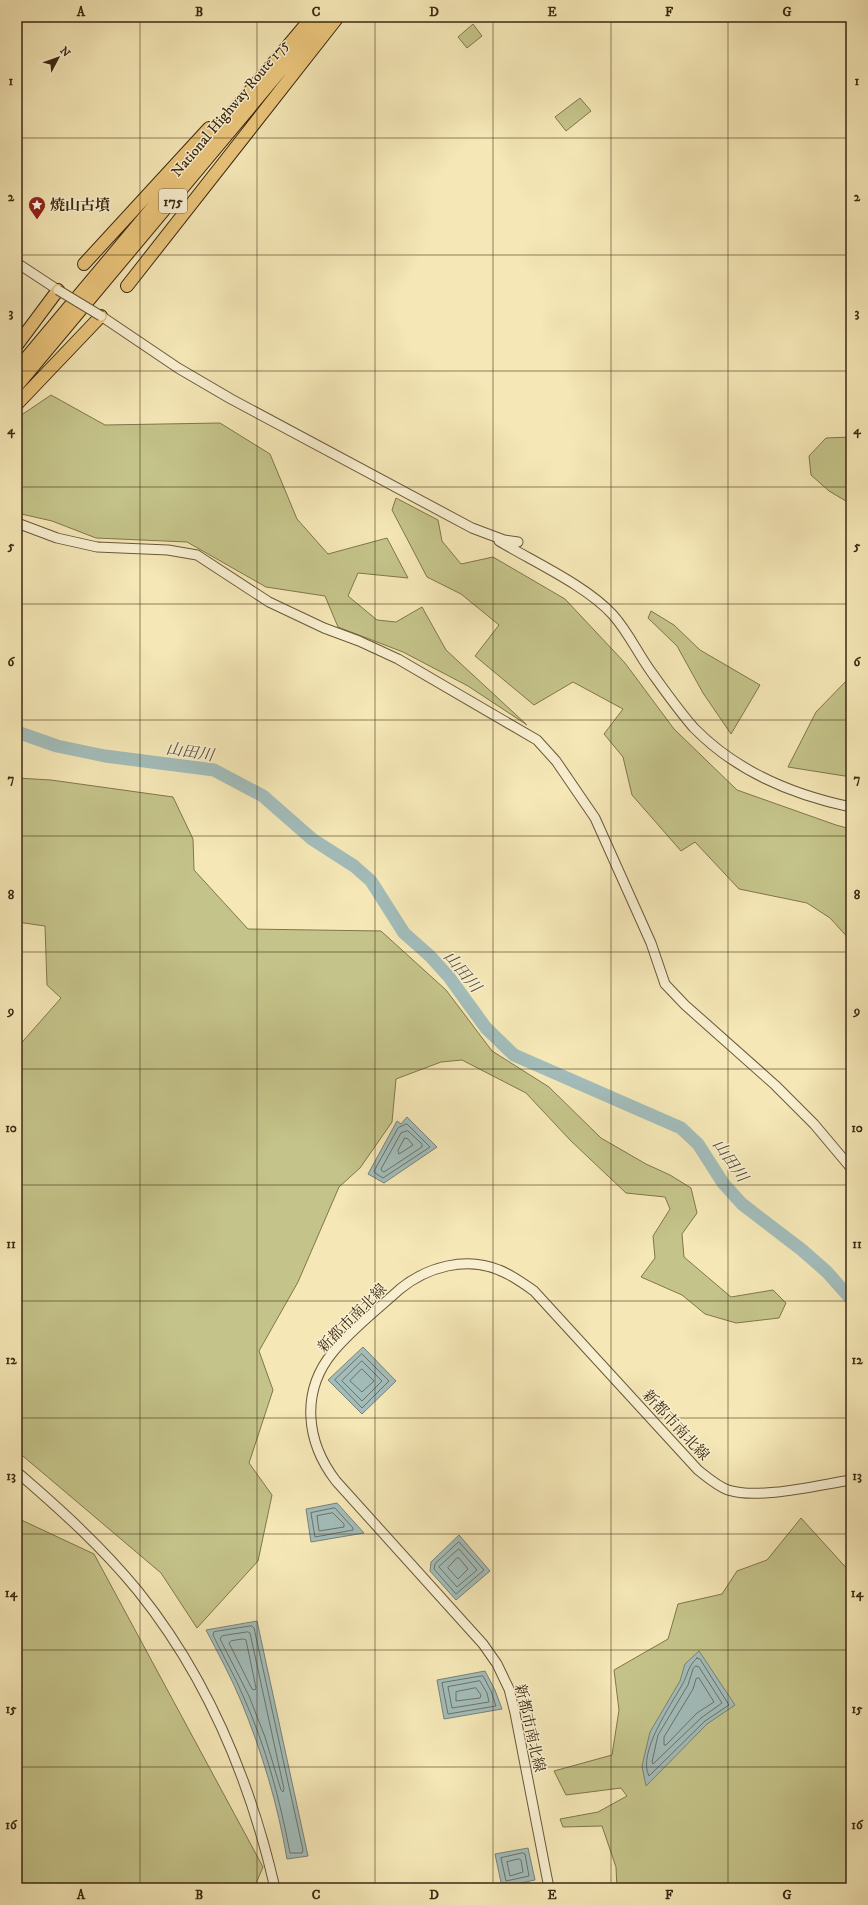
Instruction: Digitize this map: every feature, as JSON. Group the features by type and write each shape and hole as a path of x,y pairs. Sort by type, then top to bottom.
{"highway":[{"path":"84,264 186,154 305,17"},
{"name":"National Highway Route 175","path":"17,369 312,17"},
{"name":"National Highway Route 175","path":"17,386 302,45 329,17"},
{"path":"127,286 338,17"},
{"path":"17,345 58,290"},
{"path":"17,404 101,316"}],"street":[{"path":"17,263 101,316 178,368 231,399 472,528 504,540 518,542"},
{"path":"17,523 57,538 97,547 168,550 197,555 269,602 324,628 359,641 398,659 537,740 556,761 594,818 651,943 664,984 685,1005 775,1085 814,1124 851,1168"},
{"path":"488,534 584,590 612,615 635,644 650,671 694,728 728,757 761,777 793,791 827,802 851,807"},
{"name":"新都市南北線","path":"549,1888 515,1713 509,1689 497,1664 468,1626 336,1481 325,1467 316,1449 312,1428 311,1410 314,1393 317,1378 334,1352 412,1280 438,1268 451,1265 471,1264 493,1268 516,1278 534,1291 698,1470 712,1481 727,1489 742,1494 762,1494 851,1480"},
{"path":"17,1472 54,1504 118,1568 138,1592 176,1644 221,1722 251,1797 275,1888"}],"shaded area":[{"path":"473,24 482,36 467,48 458,37"},
{"path":"580,98 591,111 566,131 555,117"},
{"path":"51,395 105,425 220,423 270,454 297,519 328,554 387,538 408,578 358,573 348,596 377,620 396,622 422,607 446,650 527,725 468,686 403,652 338,627 325,596 266,587 187,542 96,538 52,521 17,513 17,418"},
{"path":"851,437 851,504 829,491 811,475 809,456 826,438"},
{"path":"396,498 438,520 442,541 461,564 493,557 565,599 625,663 674,729 737,790 851,829 851,941 830,918 807,903 739,889 695,842 681,851 632,795 623,757 604,734 623,709 573,682 534,705 475,656 499,625 461,594 427,577 392,510"},
{"path":"651,611 674,625 700,650 760,685 731,734 703,693 677,646 648,618"},
{"path":"851,676 851,777 788,767 816,712"},
{"path":"17,778 51,780 173,797 193,839 194,870 248,929 381,931 446,990 492,1051 549,1087 601,1138 691,1188 697,1213 682,1234 684,1257 731,1297 773,1290 786,1303 779,1318 736,1323 705,1314 682,1295 641,1277 655,1258 653,1236 670,1209 665,1197 626,1193 571,1141 526,1093 462,1060 441,1062 396,1079 392,1122 360,1168 339,1187 298,1282 259,1351 273,1390 249,1463 272,1495 258,1561 197,1628 161,1573 17,1451 17,1048 61,998 47,985 45,926 17,922"},
{"path":"17,1518 94,1554 263,1867 254,1888 17,1888"},
{"path":"801,1518 851,1573 851,1888 617,1888 616,1867 602,1826 563,1827 560,1819 598,1812 627,1796 621,1788 566,1795 554,1771 612,1755 619,1710 614,1670 668,1639 678,1604 722,1594 737,1571 767,1560"}],"water":[{"path":"407,1117 437,1147 384,1183 368,1174 397,1121 401,1124"},
{"path":"363,1347 396,1381 362,1414 328,1380"},
{"path":"337,1503 364,1533 311,1542 306,1509"},
{"path":"459,1535 490,1571 456,1600 430,1571 431,1562"},
{"path":"257,1621 308,1856 287,1859 274,1799 249,1720 237,1692 206,1630"},
{"path":"699,1651 735,1705 707,1724 646,1786 642,1766 650,1732 680,1681 685,1664"},
{"path":"485,1671 495,1690 502,1709 444,1719 437,1680"},
{"path":"528,1848 535,1880 502,1887 495,1854"}],"waterway":[{"name":"山田川","path":"17,732 57,746 105,756 214,770 263,796 312,839 354,866 371,881 404,933 430,956 449,977 486,1028 514,1055 681,1128 698,1144 723,1183 742,1204 802,1250 827,1272 851,1299"}],"place":[{"name":"焼山古墳","path":"37,220"}]}
